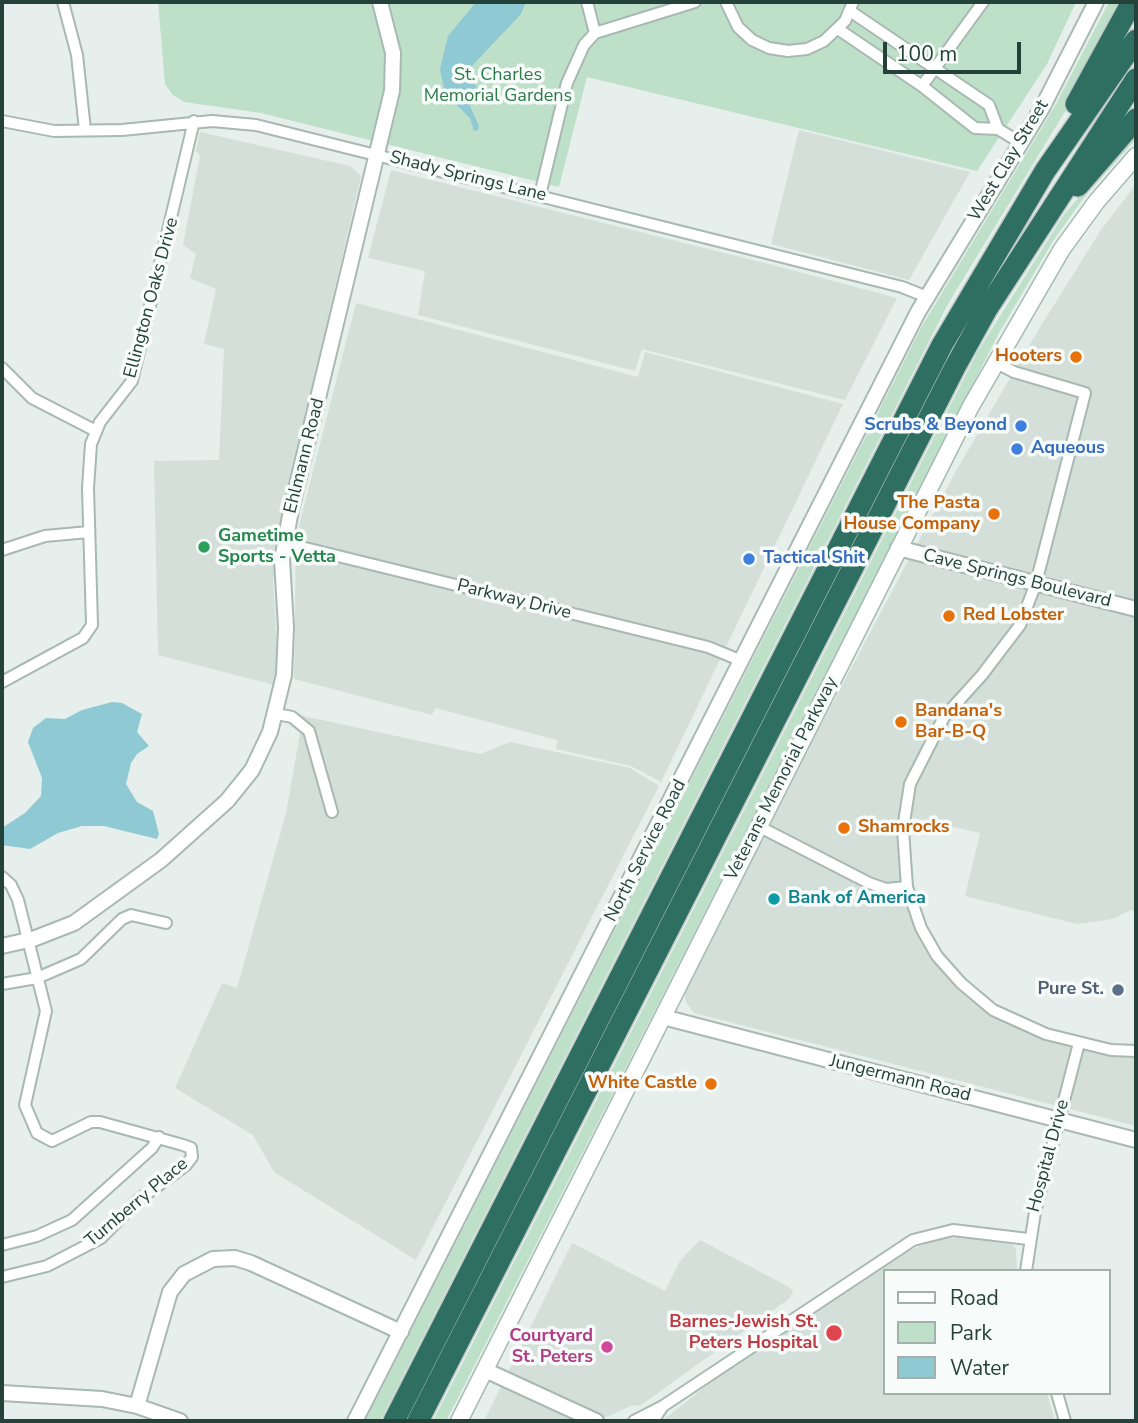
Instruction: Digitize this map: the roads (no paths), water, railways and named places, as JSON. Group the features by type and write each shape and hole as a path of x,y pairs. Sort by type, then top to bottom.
{"highway":[{"path":"1045,171 1078,100 1132,2"},
{"path":"394,1421 942,345 1045,171 1136,40"},
{"path":"418,1421 955,367 987,309 1136,79"},
{"path":"1047,214 1069,197 1136,119"}],"main road":[{"name":"Veterans Memorial Parkway","path":"458,1421 898,548 995,362 1076,227 1136,156"}],"street":[{"path":"63,2 77,55 85,130"},
{"name":"Ehlmann Road","path":"2,946 54,932 94,910 206,823 251,770 276,714 285,663 286,626 282,578 285,543 389,111 394,72 391,37 380,2"},
{"path":"587,2 595,33"},
{"path":"540,195 567,83 584,45 595,33 695,2"},
{"path":"726,2 738,27 752,40 769,48 788,51 807,49 824,41 838,29 852,6 989,105 998,129"},
{"path":"922,86 983,2"},
{"name":"West Clay Street","path":"936,281 1021,143 1096,2"},
{"path":"838,29 922,86 975,128 998,129 1021,143"},
{"name":"Shady Springs Lane","path":"2,121 35,130 122,130 194,121 256,125 902,287 927,297"},
{"name":"Ellington Oaks Drive","path":"2,682 16,672 75,643 89,632 92,616 88,460 96,431 132,381 194,121"},
{"name":"North Service Road","path":"355,1421 936,281"},
{"path":"995,362 1014,372 1085,393 1036,583 1020,625 944,717 918,764 904,816 902,848 907,887 930,944 961,984 1012,1021 1079,1043 1111,1050 1136,1051"},
{"path":"2,369 32,398 96,431"},
{"path":"2,550 45,536 89,532"},
{"name":"Parkway Drive","path":"285,543 708,647 742,661"},
{"name":"Cave Springs Boulevard","path":"898,548 1136,609"},
{"path":"276,714 292,717 309,731 331,812"},
{"path":"758,825 869,883 886,889 907,887"},
{"name":"Turnberry Place","path":"2,877 11,885 18,900 44,999 46,1021 25,1105 37,1133 52,1141 91,1122 100,1122 191,1148 192,1157 186,1165 157,1185 101,1238 47,1266 2,1277"},
{"path":"2,984 37,978 81,959 122,919 131,915 166,923"},
{"name":"Jungermann Road","path":"663,1017 1136,1140"},
{"name":"Hospital Drive","path":"1026,1269 1028,1239 1079,1043"},
{"name":"Turnberry Place","path":"2,1245 37,1236 72,1220 152,1148 159,1137"},
{"path":"634,1421 663,1406 913,1240 953,1230 1028,1239"},
{"path":"136,1406 170,1292 184,1274 214,1259 235,1258 251,1263 401,1332"},
{"path":"485,1370 572,1416 581,1412 596,1421"},
{"path":"2,1393 76,1396 136,1406 180,1421"},
{"path":"1058,1395 1065,1421"},
{"path":"653,1421 663,1406"}],"water":[{"path":"476,2 526,2 521,14 470,68 469,76 478,89 470,106 479,126 478,130 474,131 470,118 445,94 440,69 448,36"},
{"path":"112,702 122,703 142,714 137,732 149,746 137,754 131,763 126,784 137,802 153,811 159,834 157,839 104,826 82,826 58,833 30,849 2,845 2,828 25,813 41,796 42,778 28,742 33,728 46,718 65,719 82,710"}],"place":[{"name":"Hooters","path":"1076,357"},
{"name":"Scrubs & Beyond","path":"1021,426"},
{"name":"Aqueous","path":"1017,449"},
{"name":"The Pasta House Company","path":"994,514"},
{"name":"Gametime Sports - Vetta","path":"204,547"},
{"name":"Tactical Shit","path":"749,559"},
{"name":"Red Lobster","path":"949,616"},
{"name":"Bandana's Bar-B-Q","path":"901,722"},
{"name":"Shamrocks","path":"844,828"},
{"name":"Bank of America","path":"774,899"},
{"name":"Pure St.","path":"1118,990"},
{"name":"White Castle","path":"711,1084"},
{"name":"Barnes-Jewish St. Peters Hospital","path":"834,1333"},
{"name":"Courtyard St. Peters","path":"607,1347"}],"park label":[{"name":"St. Charles Memorial Gardens","path":"498,86"}]}
